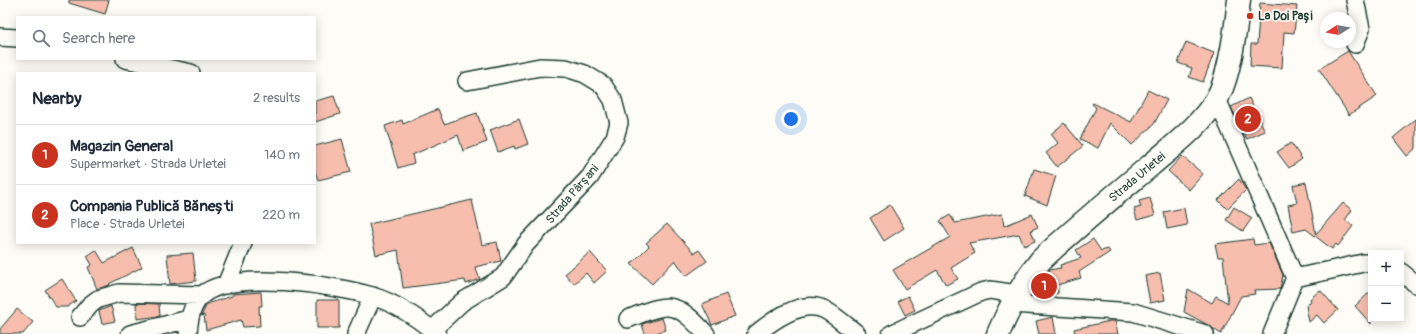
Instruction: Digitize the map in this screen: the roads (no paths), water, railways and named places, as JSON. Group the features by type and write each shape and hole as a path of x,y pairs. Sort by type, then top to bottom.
{"street":[{"name":"Strada Urletei","path":"998,334 1014,299 1028,275 1041,260 1182,138 1217,99 1230,58 1239,0"},
{"path":"1355,0 1361,29 1356,42"},
{"path":"0,38 16,38"},
{"path":"130,60 186,72"},
{"name":"Strada Pârșani","path":"80,317 90,305 98,299 119,293 202,295 212,289 226,285 252,282 289,282 333,287 373,296 396,307 435,332 462,302 503,277 526,244 590,177 615,137 619,123 612,100 603,85 586,74 566,68 540,67 467,81"},
{"path":"1217,99 1295,278 1272,334"},
{"path":"226,285 243,244"},
{"path":"1295,278 1368,263"},
{"path":"1404,274 1416,284"},
{"path":"891,334 981,292 990,290 1014,299 1133,312 1205,334"},
{"path":"130,334 189,326 194,307 202,295"},
{"path":"356,334 373,296"},
{"path":"628,320 659,307 675,308 684,312 706,334"},
{"path":"756,334 767,324 793,310 814,308 824,309 857,334"}],"place":[{"name":"La Doi Pași","path":"1250,16"},
{"name":"Compania Publică Bănești","path":"1248,119"},
{"name":"Magazin General","path":"1044,286"}]}
